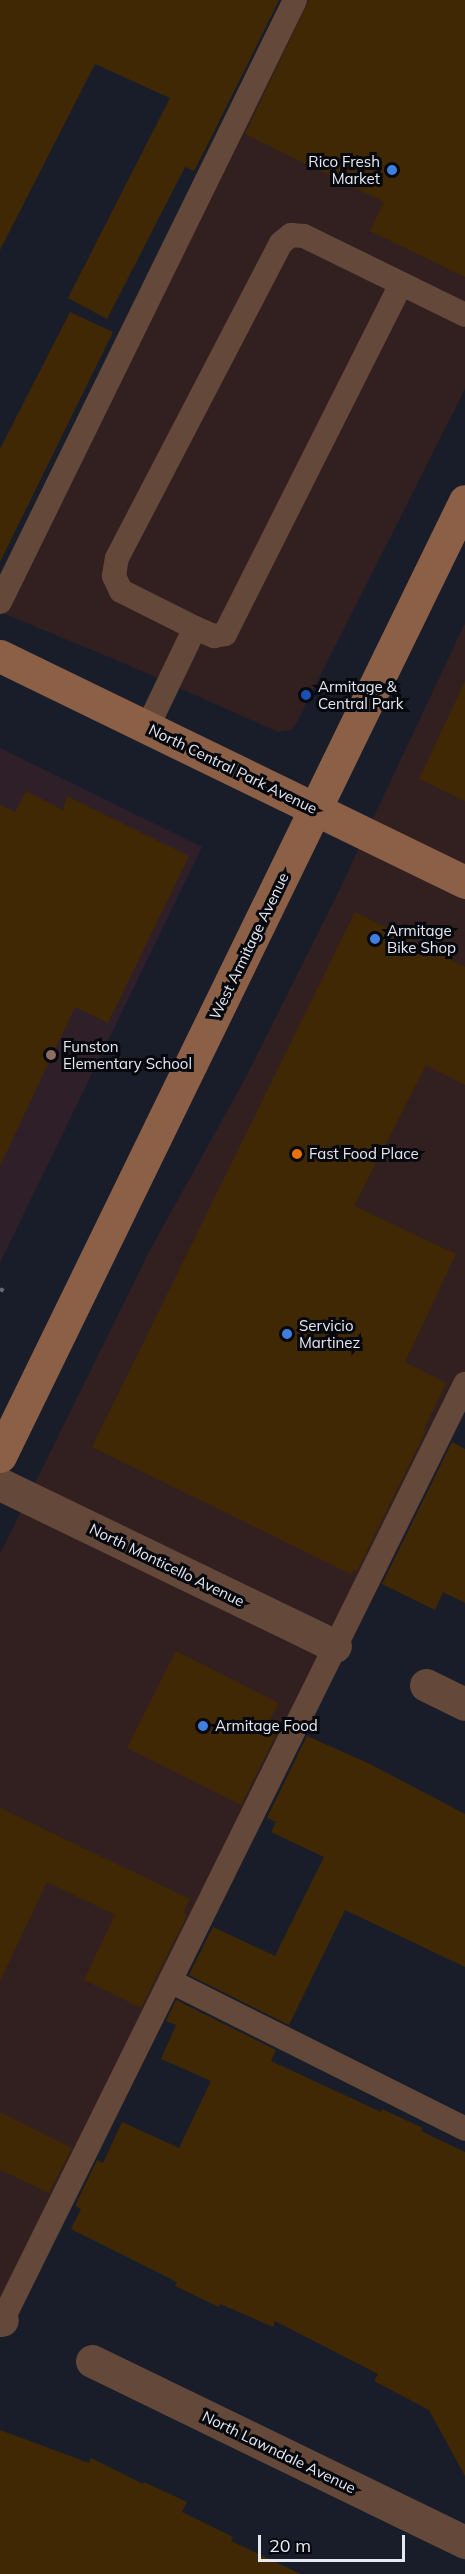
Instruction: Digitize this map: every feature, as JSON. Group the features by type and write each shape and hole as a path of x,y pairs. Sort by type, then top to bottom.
{"main road":[{"name":"West Armitage Avenue","path":"0,1456 465,501"},
{"name":"North Central Park Avenue","path":"0,656 465,882"}],"street":[{"name":"North Monticello Avenue","path":"0,1484 335,1646"},
{"path":"426,1685 465,1704"},
{"name":"North Lawndale Avenue","path":"92,2361 465,2542"}],"lane":[{"path":"0,602 295,0"},
{"path":"401,284 225,634 214,636 121,591 114,576 117,558 281,243 291,235 304,236 465,315"},
{"path":"147,728 195,628"},
{"path":"1,2321 465,1384"},
{"path":"170,1981 465,2129"}],"shaded area":[{"path":"300,0 465,0 465,389 297,722 291,730 278,732 128,665 0,612"},
{"path":"465,623 465,1385 0,2317 0,1554 150,1250 246,1077 336,897"},
{"name":"Funston Elementary School","path":"0,748 202,847 0,1263"}],"building":[{"path":"0,0 279,0 194,171 185,167 107,319 68,298 170,98 95,64 0,250"},
{"name":"Rico Fresh Market","path":"309,0 465,0 465,277 370,231 384,202 245,134"},
{"path":"70,312 113,332 0,562 0,449"},
{"path":"465,681 465,801 419,779"},
{"name":"Funston Elementary School","path":"26,791 63,810 67,796 189,856 108,1023 75,1007 0,1166 0,805 15,812"},
{"path":"355,912 465,967 465,1085 426,1065 354,1206 456,1254 405,1362 446,1383 424,1429 426,1430 357,1571 354,1570 351,1574 92,1447"},
{"path":"452,1442 465,1449 465,1603 443,1592 435,1610 382,1584"},
{"name":"Armitage Food","path":"176,1651 279,1703 270,1719 281,1724 241,1805 127,1748"},
{"path":"307,1736 370,1764 465,1814 465,1967 345,1910 289,2025 189,1975 213,1927 275,1956 324,1857 271,1832 276,1822 267,1818"},
{"path":"0,1808 190,1899 183,1913 187,1915 141,2008 84,1980 115,1915 47,1882 0,1981"},
{"path":"176,2000 276,2050 271,2061 381,2112 382,2109 423,2128 421,2131 465,2152 465,2476 429,2410 374,2381 378,2374 275,2321 273,2327 220,2304 219,2307 175,2286 177,2282 71,2229 81,2209 75,2206 97,2160 103,2163 122,2122 179,2148 211,2081 161,2059 176,2025 166,2021"},
{"path":"0,2112 72,2148 49,2193 0,2170"},
{"path":"0,2430 89,2463 91,2458 143,2484 144,2482 187,2502 182,2512 233,2537 231,2541 301,2574 0,2574"}],"place":[{"name":"Rico Fresh Market","path":"392,170"},
{"name":"Armitage & Central Park","path":"306,695"},
{"name":"Armitage Bike Shop","path":"375,939"},
{"name":"Funston Elementary School","path":"51,1055"},
{"name":"Fast Food Place","path":"297,1154"},
{"name":"Servicio Martinez","path":"287,1334"},
{"name":"Armitage Food","path":"203,1726"}]}
